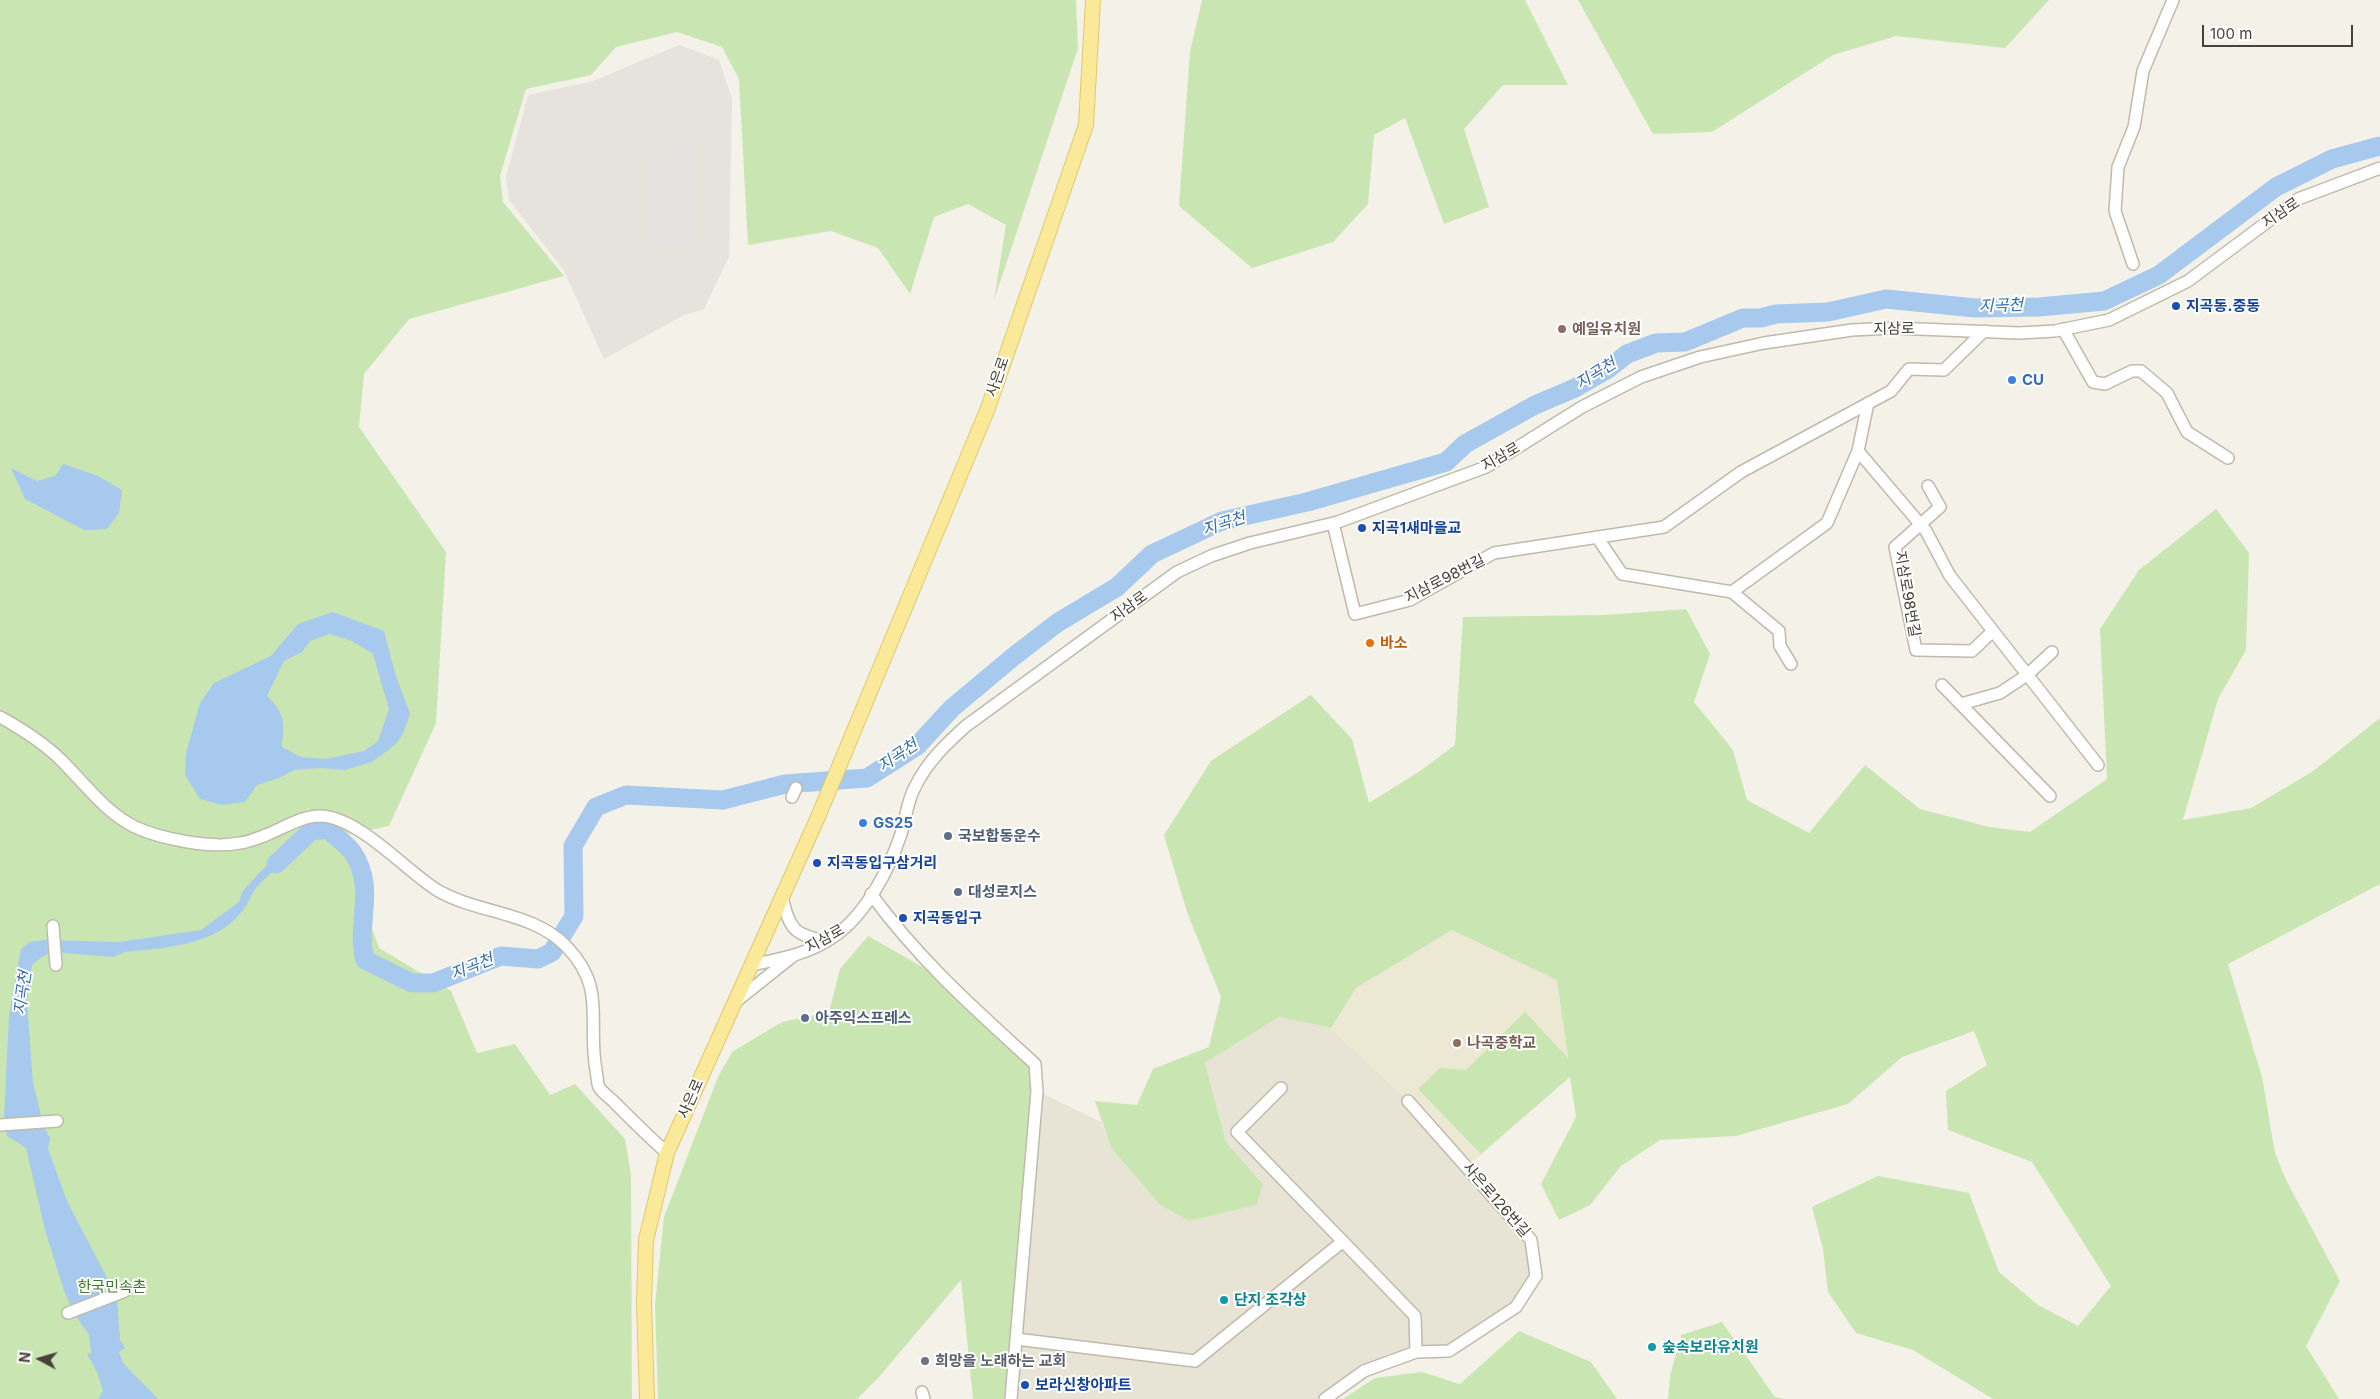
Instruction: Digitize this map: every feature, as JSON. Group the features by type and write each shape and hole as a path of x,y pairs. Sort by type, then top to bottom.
{"main road":[{"name":"사은로","path":"647,1399 644,1304 646,1240 666,1153 818,817 988,408 1086,125 1093,0"}],"street":[{"path":"2132,264 2115,211 2118,167 2134,127 2143,71 2173,0"},
{"name":"지삼로","path":"751,965 794,955 827,941 854,922 889,864 914,788 940,749 966,726 1177,572 1211,556 1250,543 1333,523 1486,467 1590,403 1641,377 1700,357 1764,344 1852,330 1893,328 2019,333 2063,329 2109,320 2188,281 2298,199 2380,168"},
{"path":"2063,329 2093,382 2105,384 2132,371 2141,371 2167,393 2187,432 2228,458"},
{"name":"지삼로98번길","path":"1333,523 1355,614 1410,600 1494,554 1664,527 1741,472 1891,391 1909,369 1944,370 1984,331"},
{"path":"1732,592 1827,523 1858,451 1868,403"},
{"path":"1858,451 1921,525 1950,576 2098,765"},
{"name":"지삼로98번길","path":"1928,486 1940,507 1895,547 1916,650 1972,650 1993,631"},
{"path":"1598,537 1622,574 1732,592 1779,631 1780,646 1791,664"},
{"path":"1961,704 2000,693 2027,675 2052,652"},
{"path":"1942,685 2050,796"},
{"path":"0,717 30,733 60,759 111,811 134,826 171,839 216,844 240,844 308,817 324,816 342,821 376,842 437,890 465,902 522,920 546,932 566,946 582,968 592,988 595,1014 593,1055 599,1087 666,1153"},
{"path":"871,894 901,935 942,978 1035,1064 1037,1091 1011,1399"},
{"path":"782,897 792,927 808,937 827,941"},
{"path":"54,926 56,965"},
{"path":"734,1003 794,955"},
{"path":"1281,1088 1236,1132 1415,1316 1416,1352"},
{"name":"사은로126번길","path":"1325,1399 1364,1371 1416,1352 1449,1350 1457,1346 1516,1306 1536,1276 1531,1240 1408,1101"},
{"path":"0,1125 57,1121"},
{"path":"1016,1339 1195,1361 1342,1242"},
{"path":"68,1313 125,1291"}],"shaded area":[{"path":"679,45 719,60 732,99 729,257 704,309 684,315 604,359 563,269 509,200 506,177 528,95 593,81"},
{"path":"700,140 699,246 647,245 649,157 663,142"},
{"name":"나곡중학교","path":"1452,930 1558,980 1570,1076 1467,1167 1408,1101 1331,1028 1356,988"},
{"path":"1279,1017 1331,1028 1408,1101 1531,1240 1536,1276 1516,1307 1449,1351 1416,1352 1364,1371 1325,1399 1011,1399 1037,1091 1101,1122 1111,1148 1160,1205 1189,1221 1257,1205 1263,1184 1226,1142 1205,1063"}],"green space":[{"name":"한국민속촌","path":"0,0 1076,0 1078,48 994,300 1006,225 968,204 934,217 910,294 878,248 831,231 748,245 739,79 722,47 677,32 616,47 591,75 526,89 500,176 503,202 564,276 409,319 364,374 359,427 446,552 436,723 389,826 350,834 326,822 307,808 310,825 295,838 289,851 311,831 341,842 379,948 451,991 477,1053 515,1044 550,1095 575,1084 625,1139 631,1175 632,1399 0,1399"},
{"path":"1202,0 1525,0 1568,85 1503,85 1464,129 1489,207 1444,224 1405,118 1374,135 1368,204 1333,242 1252,268 1179,206 1190,52"},
{"path":"1578,0 2049,0 2005,48 1896,36 1833,55 1712,132 1653,134"},
{"path":"2216,509 2249,553 2246,650 2218,699 2183,820 2251,808 2312,772 2380,718 2380,884 2228,964 2262,1077 2275,1153 2286,1180 2340,1281 2306,1346 2339,1399 1993,1399 1913,1350 1856,1333 1828,1292 1823,1249 1812,1207 1878,1176 1969,1193 1999,1272 2038,1305 2078,1326 2111,1286 2032,1162 1948,1130 1946,1091 1987,1065 1974,1031 1902,1057 1848,1104 1736,1136 1660,1140 1621,1166 1590,1205 1559,1220 1541,1184 1576,1117 1570,1077 1481,1154 1418,1089 1440,1068 1466,1070 1525,1012 1568,1058 1557,980 1452,930 1356,988 1331,1028 1279,1017 1205,1063 1226,1142 1263,1184 1257,1205 1189,1221 1160,1205 1111,1148 1095,1101 1137,1105 1153,1069 1209,1047 1221,997 1187,912 1164,835 1211,761 1311,695 1352,739 1369,803 1420,771 1455,745 1463,617 1605,615 1686,609 1710,654 1694,702 1733,750 1747,800 1809,833 1865,765 1920,809 1989,827 2030,832 2107,779 2100,629 2139,570"},
{"path":"868,936 942,978 1035,1064 1011,1399 973,1399 961,1280 879,1377 857,1399 658,1399 655,1305 664,1217 718,1077 732,1052 782,1022 829,1012 840,969"},
{"path":"1722,1322 1775,1397 1784,1399 1668,1399 1670,1376 1681,1335"},
{"path":"1519,1331 1591,1362 1617,1399 1343,1399 1375,1378 1422,1372 1460,1384"}],"water":[{"path":"63,464 98,476 122,490 119,513 107,529 84,530 25,499 11,468 37,481 55,476"},
{"path":"333,612 384,631 395,673 410,714 404,732 396,744 372,762 345,770 321,768 294,770 279,778 257,785 245,802 221,805 200,799 185,775 186,753 200,703 214,683 271,656 298,624","holes":["330,634 352,641 373,654 389,709 378,741 364,751 326,759 301,757 282,747 283,724 281,714 267,696 284,661 302,652 310,641"]},
{"path":"297,841 284,860 257,887 245,907 232,922 219,931 189,943 124,952 114,957 52,952 32,965 27,1001 33,1083 44,1127 50,1138 48,1149 67,1201 117,1297 120,1340 125,1348 119,1352 123,1363 158,1399 98,1399 103,1391 97,1372 87,1354 91,1353 89,1335 75,1315 64,1291 45,1230 26,1148 7,1136 4,1120 9,1015 21,949 30,942 45,940 119,942 201,930 239,902 242,892 261,871"}],"waterway":[{"name":"지곡천","path":"276,864 311,831 327,829 344,843 353,853 364,880 362,933 365,960 412,983 433,983 501,956 538,959 552,952 574,916 573,846 596,807 626,795 723,800 785,784 867,778 917,746 952,708 1013,657 1057,623 1117,587 1152,554 1222,521 1307,502 1446,462 1465,444 1535,405 1575,388 1608,369 1627,354 1656,343 1685,342 1743,318 1761,318 1776,314 1828,312 1886,299 1975,308 2039,307 2104,301 2159,275 2276,187 2332,159 2380,146"}],"place":[{"name":"지곡동.중동","path":"2176,306"},
{"name":"예일유치원","path":"1562,329"},
{"name":"CU","path":"2012,380"},
{"name":"지곡1새마을교","path":"1362,528"},
{"name":"바소","path":"1370,643"},
{"name":"GS25","path":"863,823"},
{"name":"국보합동운수","path":"948,836"},
{"name":"지곡동입구삼거리","path":"817,863"},
{"name":"대성로지스","path":"958,892"},
{"name":"지곡동입구","path":"903,918"},
{"name":"아주익스프레스","path":"805,1018"},
{"name":"나곡중학교","path":"1457,1043"},
{"name":"단지 조각상","path":"1224,1300"},
{"name":"숲속보라유치원","path":"1652,1347"},
{"name":"희망을 노래하는 교회","path":"925,1361"},
{"name":"보라신창아파트","path":"1025,1385"}]}
